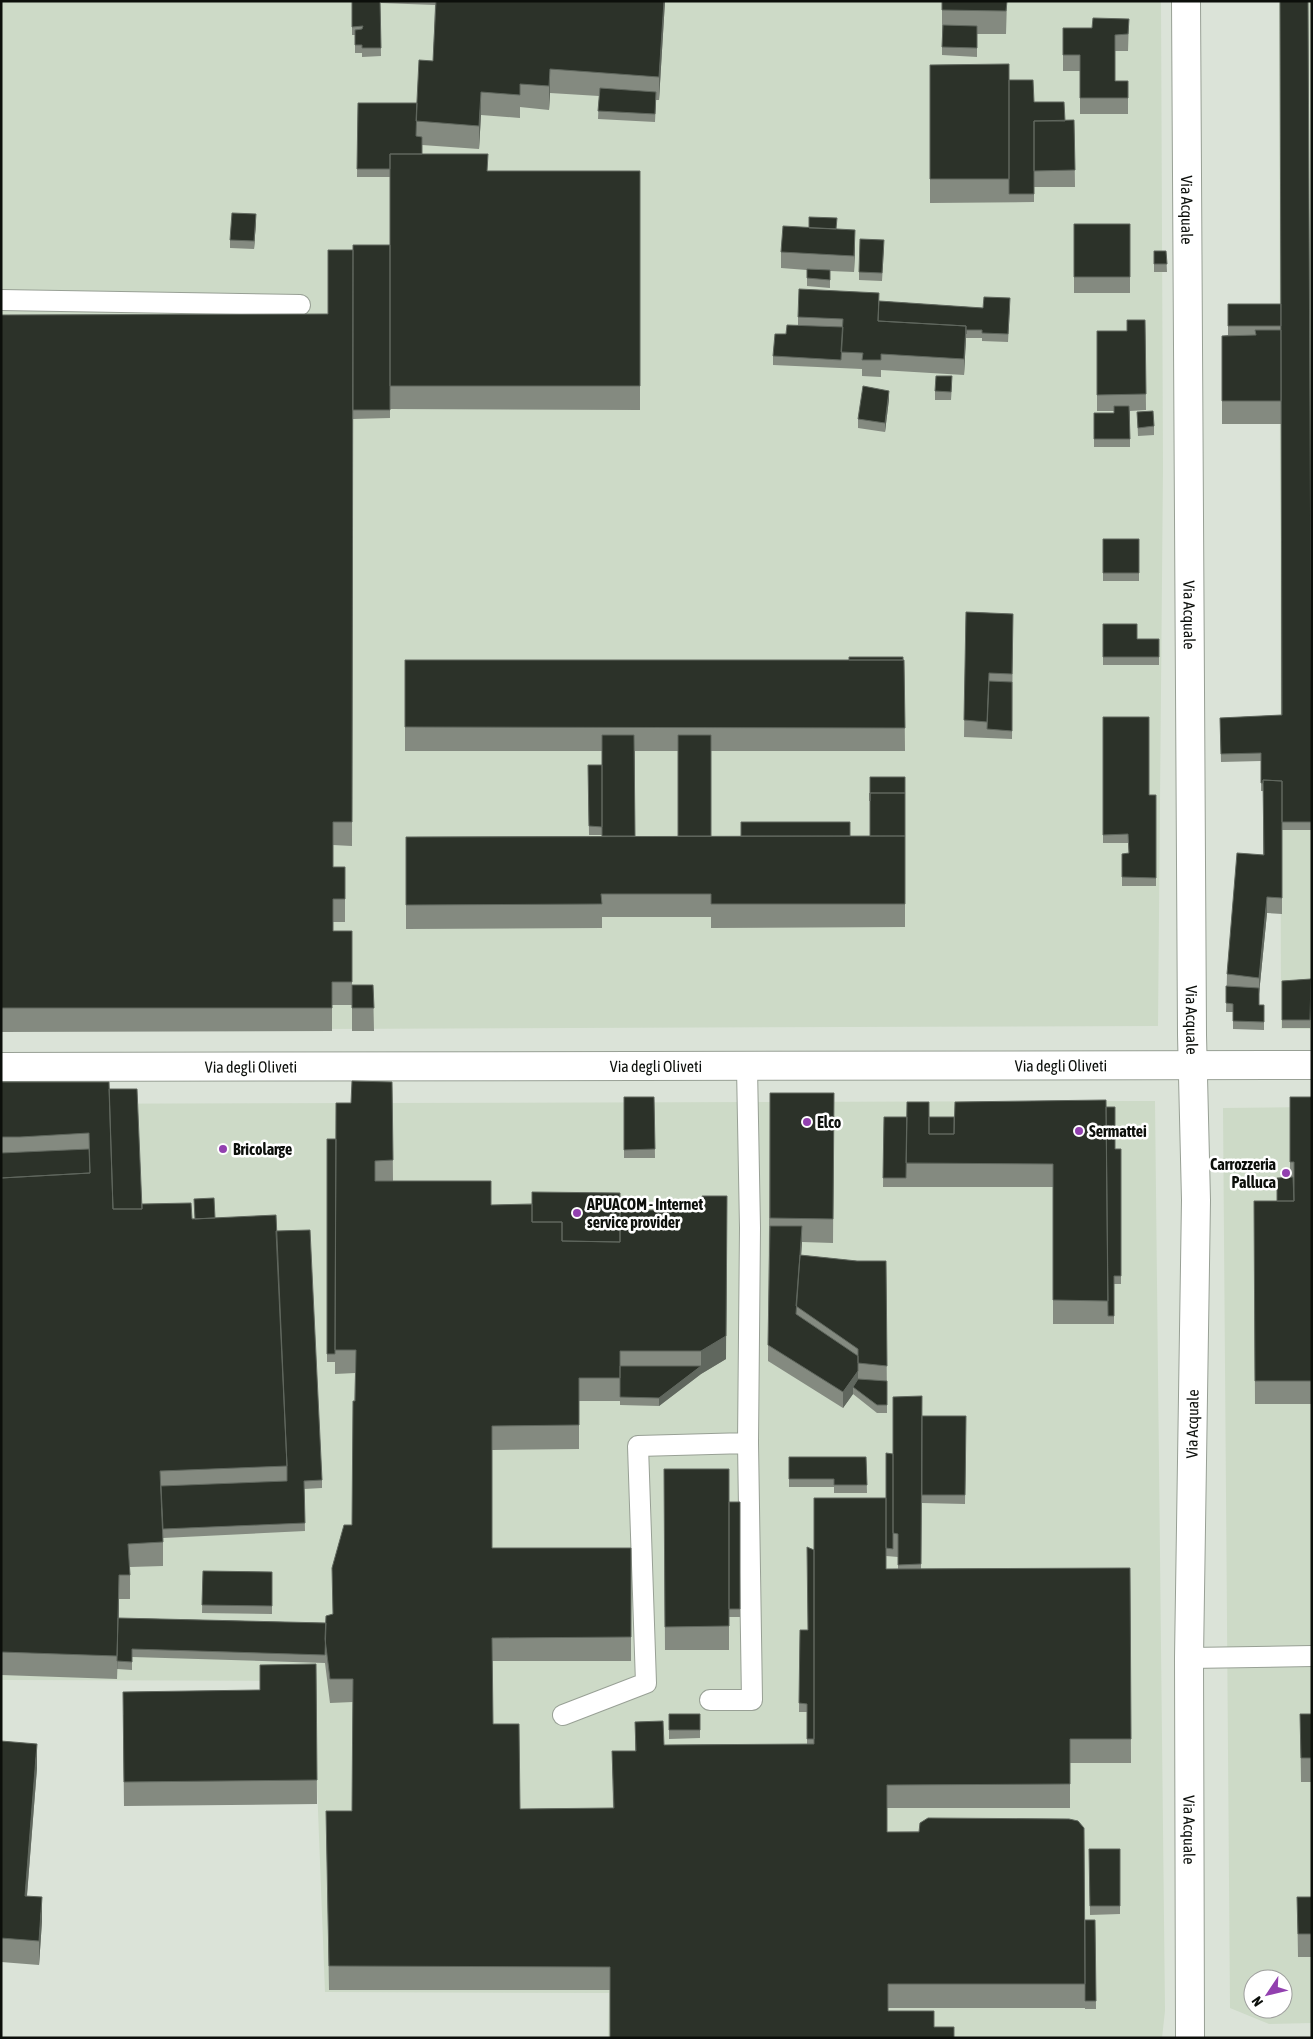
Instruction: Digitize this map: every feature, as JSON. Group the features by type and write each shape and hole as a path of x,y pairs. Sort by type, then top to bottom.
{"street":[{"name":"Via Acquale","path":"1186,1 1192,1066 1196,1200 1189,1658 1190,2038"},
{"name":"Via degli Oliveti","path":"1,1067 1312,1065"}],"lane":[{"path":"1,300 300,305"},
{"path":"710,1700 752,1700 748,1443 750,1228 747,1067"},
{"path":"564,1715 646,1683 638,1446 748,1443"},
{"path":"1189,1658 1312,1656"}],"shaded area":[{"path":"1,1 1161,1 1163,468 1158,1026 1,1030"},
{"path":"1279,1 1312,1 1312,1029 1281,1029"},
{"path":"1155,1101 1165,2011 1162,2038 608,2038 609,1993 325,1992 313,1681 1,1680 1,1104"},
{"path":"1312,1107 1312,2023 1269,2024 1257,2019 1293,2019 1293,1969 1243,1969 1243,2013 1230,2008 1223,1108"}],"building":[{"path":"352,1 380,1 381,48 362,48 362,45 355,45 355,30 362,29 363,26 352,27"},
{"path":"436,1 664,1 659,77 550,69 549,86 520,84 520,95 481,92 479,126 416,121 419,60 433,61"},
{"path":"942,1 1007,1 1006,11 942,10"},
{"path":"1280,1 1308,1 1312,822 1282,822 1282,781 1263,780 1263,783 1261,783 1261,753 1221,754 1220,718 1282,715"},
{"path":"1093,18 1129,19 1128,34 1115,35 1115,81 1128,81 1128,98 1080,98 1080,55 1063,55 1063,28 1092,28"},
{"path":"943,25 977,26 977,48 942,47"},
{"path":"1009,64 1009,179 930,179 930,65"},
{"path":"1009,80 1033,80 1034,102 1064,102 1065,121 1034,121 1034,194 1009,194"},
{"path":"600,88 656,92 655,114 598,111"},
{"path":"358,103 417,103 416,136 422,137 422,154 390,154 390,169 357,169"},
{"path":"1074,120 1075,170 1034,171 1034,121"},
{"path":"390,154 488,154 487,171 640,171 640,386 390,386"},
{"path":"232,213 256,214 254,241 230,240"},
{"path":"809,217 837,218 836,229 809,228"},
{"path":"1074,224 1130,224 1130,277 1074,277"},
{"path":"783,226 855,230 854,256 781,252"},
{"path":"860,239 884,240 882,273 859,272"},
{"path":"353,245 390,245 390,410 353,410"},
{"path":"328,250 353,250 352,822 333,822 333,867 345,867 345,899 333,899 333,931 352,931 352,982 332,982 332,1008 1,1008 1,315 328,314"},
{"path":"1154,251 1166,251 1167,264 1154,264"},
{"path":"807,269 830,270 830,280 807,278"},
{"path":"799,289 879,293 878,321 966,326 964,359 881,354 881,360 862,360 863,353 841,352 843,319 798,317"},
{"path":"984,297 1010,298 1008,334 982,333 982,330 966,330 966,326 878,321 879,301 983,308"},
{"path":"1228,304 1281,304 1281,326 1228,326"},
{"path":"1127,320 1145,320 1146,394 1097,395 1097,331 1127,331"},
{"path":"787,325 843,327 841,360 773,356 775,334 786,334"},
{"path":"1255,330 1281,330 1281,401 1222,401 1222,336 1256,335"},
{"path":"936,376 952,376 951,392 935,391"},
{"path":"863,386 889,391 885,423 858,419"},
{"path":"1114,406 1129,406 1130,439 1094,439 1094,413 1114,413"},
{"path":"1153,411 1154,426 1138,428 1137,412"},
{"path":"1103,539 1139,539 1139,573 1103,573"},
{"path":"966,612 1013,614 1012,674 989,673 987,722 964,720"},
{"path":"1103,624 1137,624 1137,639 1159,639 1159,657 1103,657"},
{"path":"849,657 903,657 903,660 849,660"},
{"path":"405,660 904,660 905,728 405,727"},
{"path":"989,681 1012,682 1012,731 987,729"},
{"path":"1103,717 1149,717 1149,795 1156,795 1156,878 1122,877 1122,854 1129,853 1128,834 1103,835"},
{"path":"602,735 634,735 635,836 602,836"},
{"path":"678,735 711,735 711,836 678,836"},
{"path":"588,765 602,765 602,827 589,826"},
{"path":"870,777 905,777 905,793 870,793"},
{"path":"1263,780 1282,781 1282,898 1267,897 1259,978 1227,974 1237,853 1264,855"},
{"path":"870,793 905,793 905,836 870,836"},
{"path":"741,822 850,822 850,836 741,836"},
{"path":"905,836 905,904 711,904 711,894 601,894 602,904 406,905 406,837"},
{"path":"1311,979 1310,1020 1282,1020 1282,981"},
{"path":"352,985 373,985 374,1008 352,1008"},
{"path":"1226,986 1259,988 1259,1005 1264,1005 1264,1022 1233,1021 1233,1004 1226,1003"},
{"path":"352,1081 392,1082 393,1160 375,1161 375,1181 491,1181 491,1205 532,1204 532,1222 562,1222 562,1241 620,1242 620,1210 701,1210 702,1196 727,1196 726,1336 701,1351 620,1351 620,1378 579,1378 579,1425 492,1426 492,1548 631,1548 631,1637 492,1638 493,1724 519,1724 520,1809 614,1808 612,1751 636,1751 635,1722 663,1721 664,1745 814,1744 814,1498 886,1498 886,1569 1130,1568 1131,1739 1070,1739 1070,1784 887,1785 887,1832 919,1832 920,1823 928,1818 1069,1819 1078,1821 1084,1828 1085,1984 888,1984 888,2011 934,2011 934,2027 954,2027 954,2038 610,2038 610,1967 329,1966 326,1811 352,1811 353,1679 330,1679 325,1639 326,1616 333,1614 332,1568 344,1525 352,1525 353,1401 355,1401 356,1350 335,1350 336,1103 351,1103"},
{"path":"1,1082 109,1082 113,1209 142,1209 142,1204 191,1203 192,1219 276,1215 287,1466 160,1471 163,1542 128,1544 130,1575 119,1575 117,1656 1,1652 1,1178 90,1173 89,1133 1,1137"},
{"path":"109,1089 137,1089 142,1209 113,1209"},
{"path":"770,1093 834,1093 833,1219 770,1218"},
{"path":"624,1097 654,1097 655,1149 624,1150"},
{"path":"1290,1097 1312,1097 1312,1381 1255,1381 1254,1201 1294,1201 1294,1162 1290,1162"},
{"path":"1106,1100 1108,1301 1053,1300 1053,1164 906,1163 907,1102 929,1102 929,1134 954,1134 955,1102"},
{"path":"1106,1107 1115,1107 1115,1149 1121,1149 1121,1276 1114,1276 1114,1316 1108,1316"},
{"path":"884,1117 907,1117 906,1178 883,1178"},
{"path":"929,1117 954,1117 954,1134 929,1134"},
{"path":"327,1139 336,1139 335,1354 327,1354"},
{"path":"89,1149 90,1173 1,1178 1,1153"},
{"path":"1293,1177 1294,1201 1277,1201 1277,1178"},
{"path":"532,1192 620,1193 620,1242 562,1241 562,1222 532,1222"},
{"path":"214,1198 215,1218 195,1219 194,1199"},
{"path":"770,1226 802,1226 796,1314 858,1356 858,1371 843,1392 768,1345"},
{"path":"310,1230 322,1480 304,1481 305,1523 163,1529 161,1486 287,1481 276,1231"},
{"path":"800,1255 857,1261 886,1261 887,1366 858,1363 858,1349 796,1306"},
{"path":"620,1366 701,1366 659,1398 620,1397"},
{"path":"858,1379 887,1381 887,1405 877,1405 853,1387"},
{"path":"922,1396 921,1564 898,1565 898,1534 893,1533 893,1397"},
{"path":"922,1416 966,1416 965,1495 922,1495"},
{"path":"886,1453 893,1454 893,1549 886,1548"},
{"path":"789,1457 866,1457 867,1485 834,1485 834,1479 789,1479"},
{"path":"664,1469 729,1469 729,1626 665,1627"},
{"path":"729,1502 740,1502 740,1609 729,1609"},
{"path":"807,1547 814,1550 814,1739 807,1739 807,1704 799,1703 800,1630 808,1630"},
{"path":"203,1571 272,1572 272,1606 202,1605"},
{"path":"118,1618 326,1623 325,1655 132,1649 132,1662 117,1661"},
{"path":"316,1664 317,1780 124,1782 123,1692 260,1690 260,1665"},
{"path":"669,1714 700,1714 700,1730 669,1730"},
{"path":"1300,1714 1312,1714 1312,1758 1301,1758"},
{"path":"1,1741 37,1744 25,1896 42,1897 39,1941 1,1938"},
{"path":"1089,1849 1120,1849 1120,1906 1090,1906"},
{"path":"1297,1897 1312,1897 1312,1934 1298,1934"},
{"path":"1085,1920 1095,1920 1096,2001 1085,2001"}],"place":[{"name":"Elco","path":"807,1122"},
{"name":"Sermattei","path":"1079,1131"},
{"name":"Bricolarge","path":"223,1149"},
{"name":"Carrozzeria Palluca","path":"1286,1173"},
{"name":"APUACOM - Internet service provider","path":"577,1213"}]}
